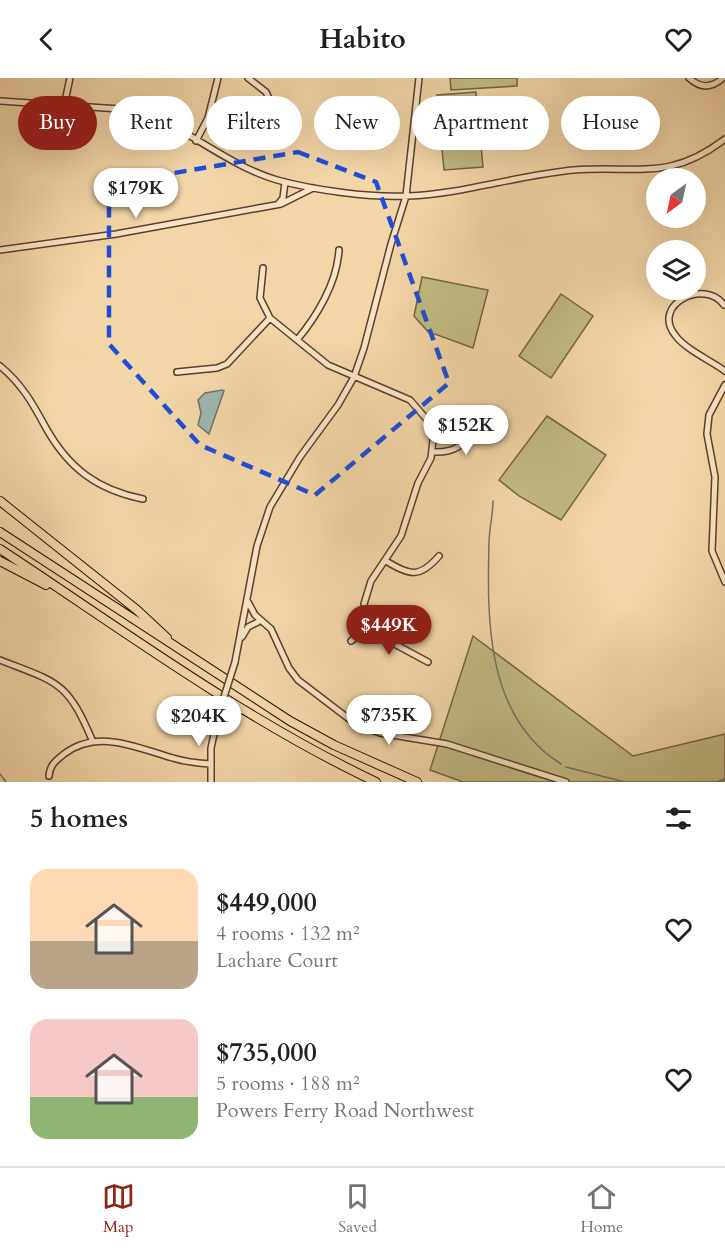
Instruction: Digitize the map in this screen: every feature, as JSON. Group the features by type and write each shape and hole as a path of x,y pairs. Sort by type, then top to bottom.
{"highway":[{"path":"0,501 137,610 176,648"},
{"path":"0,532 290,721 334,745 417,782"},
{"path":"0,549 253,716 376,782"},
{"path":"0,561 77,601"}],"street":[{"path":"66,96 70,78"},
{"path":"196,141 208,118 218,78"},
{"path":"248,78 268,96"},
{"path":"211,782 210,764 218,716 235,662 257,546 275,497 338,405 354,377 369,334 392,240 406,196 419,78"},
{"path":"689,78 701,86 709,87 723,78"},
{"path":"0,101 18,102"},
{"path":"97,108 135,110 154,117 245,168 285,182 313,188 406,196 572,170 643,171 672,167 707,153 725,140"},
{"path":"278,204 283,198 285,182"},
{"path":"0,250 116,234 278,204 313,188"},
{"path":"297,340 317,314 338,261 339,250"},
{"path":"263,268 260,298 270,318 328,365 403,396 418,406 431,428 433,452 418,483 401,536 371,581 365,595 365,612 370,627 385,641 428,662"},
{"path":"724,305 714,296 691,294 676,302 669,318 672,331 678,339 725,371"},
{"path":"177,372 217,368 227,364 270,318"},
{"path":"0,366 25,390 59,449 90,479 111,491 143,499"},
{"path":"724,389 709,415 707,434 715,477 712,551 725,582"},
{"path":"433,452 447,453 457,449 480,422"},
{"path":"386,561 403,571 414,573 428,568 440,556"},
{"path":"247,600 252,612 267,625 298,680 357,725 380,733 447,744 566,782"},
{"path":"244,618 267,625"},
{"path":"239,644 248,627 258,622"},
{"path":"351,641 370,627"},
{"path":"0,660 47,678 65,690 78,708 93,742"},
{"path":"49,776 51,765 61,757 80,746 93,742 118,742 176,759 210,764"}],"highlighted area":[{"path":"298,152 376,182 449,383 315,495 200,445 109,344 109,184"}],"shaded area":[{"path":"450,78 517,78 517,86 451,90"},
{"path":"476,92 476,96 437,96"},
{"path":"442,150 481,150 483,167 444,170"},
{"path":"422,277 488,290 473,348 435,334 432,336 414,316"},
{"path":"561,294 593,316 551,378 519,356"},
{"path":"547,416 606,455 561,520 519,496 499,480"},
{"path":"473,636 633,756 725,734 725,782 463,782 430,770"}],"water":[{"path":"224,391 209,434 198,425 201,413 198,400 205,393"}],"waterway":[{"path":"493,501 488,573 491,635 496,665 505,694 518,721 536,744 561,764"},
{"path":"566,767 625,782"},
{"path":"0,774 6,782"},
{"path":"716,782 725,779"}]}
